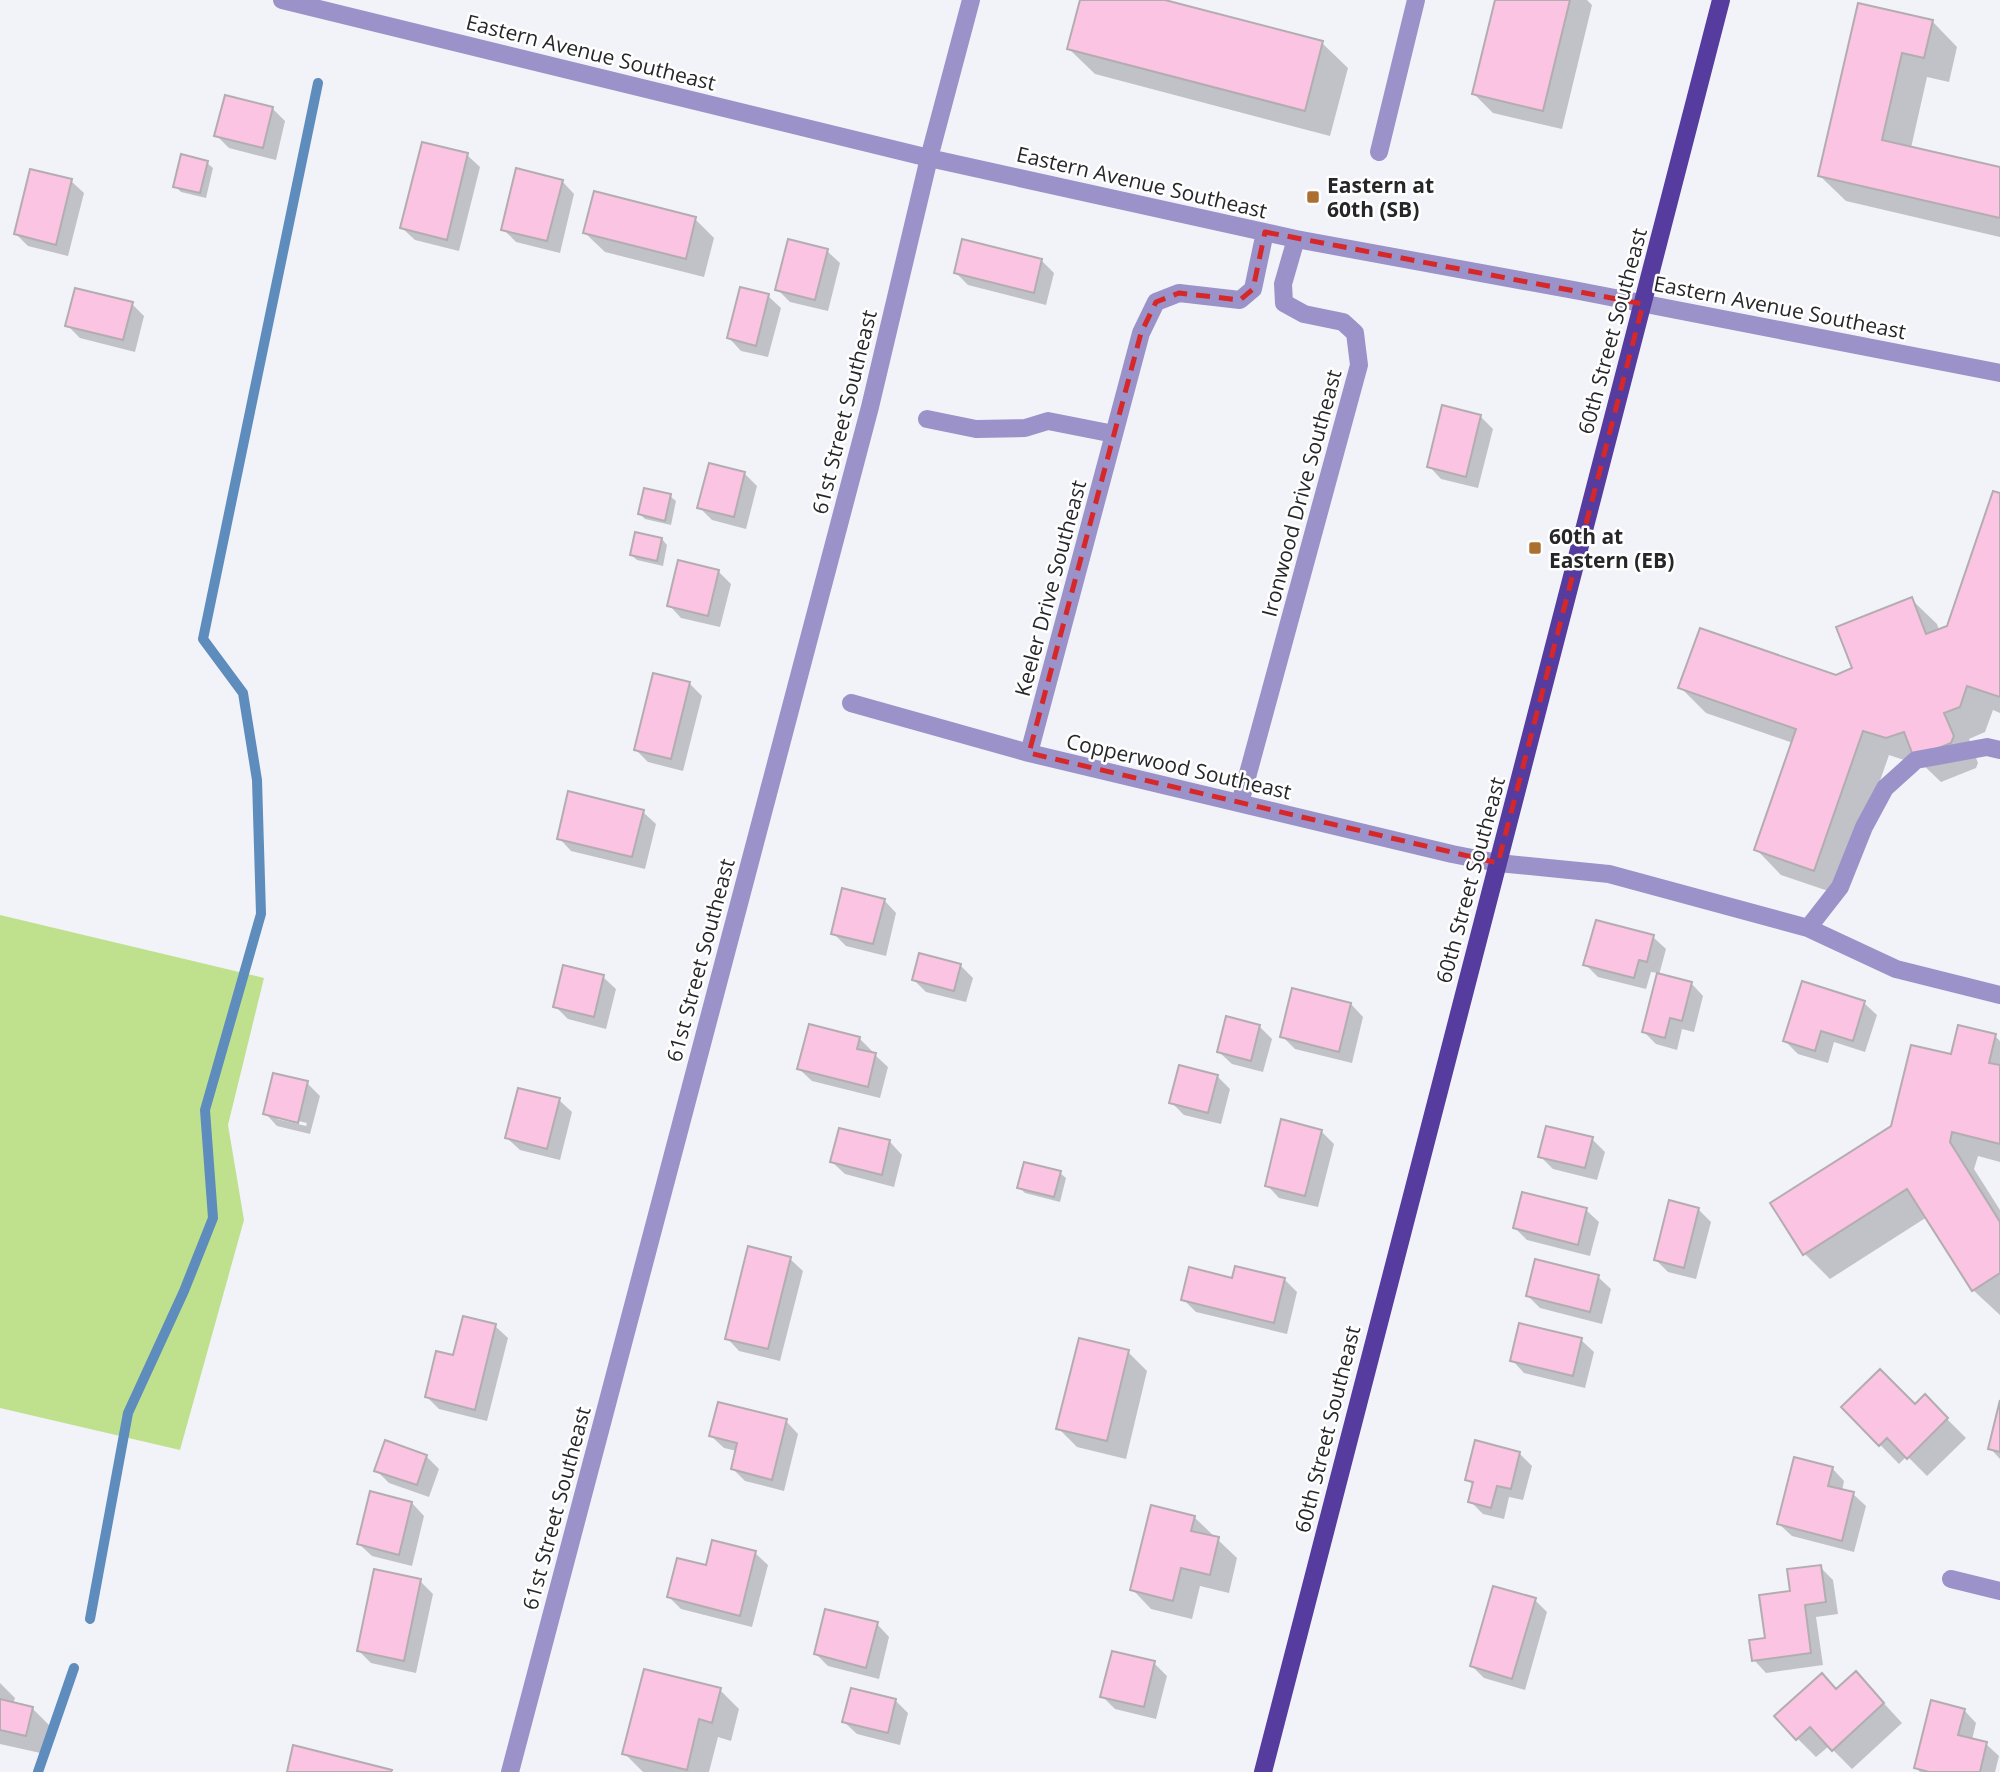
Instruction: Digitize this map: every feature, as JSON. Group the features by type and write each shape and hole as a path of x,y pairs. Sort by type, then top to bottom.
{"main road":[{"name":"60th Street Southeast","path":"1263,1772 1721,0"}],"street":[{"name":"Eastern Avenue Southeast","path":"282,0 929,158 1296,239 2000,373"},
{"name":"61st Street Southeast","path":"510,1772 870,407 929,158 971,0"},
{"path":"1379,152 1416,0"},
{"name":"Keeler Drive Southeast","path":"1029,753 1142,332 1156,302 1179,293 1240,300 1253,289 1265,232"},
{"name":"Ironwood Drive Southeast","path":"1240,803 1359,365 1355,333 1343,323 1304,314 1284,303 1283,284 1296,239"},
{"path":"927,419 976,429 1025,428 1048,421 1114,434"},
{"name":"Copperwood Southeast","path":"851,703 1029,753 1498,863 1609,874 1808,928 1896,969 2000,995"},
{"path":"1808,928 1840,887 1864,827 1885,788 1916,760 1987,747 2000,750"},
{"path":"1951,1579 2000,1591"}],"highlighted area":[{"path":"1265,232 1643,304 1498,863 1029,753 1141,333 1156,302 1179,293 1240,300 1253,289"}],"green space":[{"path":"0,915 264,978 228,1125 244,1220 180,1450 0,1408"}],"building":[{"path":"1080,0 1165,0 1323,41 1305,111 1067,49"},
{"path":"1495,0 1570,0 1543,111 1472,94"},
{"path":"1858,3 1933,20 1924,58 1902,53 1882,140 2000,167 2000,218 1818,176"},
{"path":"225,95 273,107 263,148 214,136"},
{"path":"422,142 468,153 447,240 400,228"},
{"path":"181,154 208,161 200,193 173,187"},
{"path":"516,168 563,180 547,241 501,230"},
{"path":"30,169 72,179 56,245 14,234"},
{"path":"594,191 696,217 686,259 583,233"},
{"path":"788,239 828,249 815,300 775,290"},
{"path":"962,239 1042,259 1034,293 954,273"},
{"path":"740,287 769,294 756,346 727,338"},
{"path":"75,288 133,302 123,340 65,326"},
{"path":"1442,405 1481,415 1466,477 1427,467"},
{"path":"709,463 745,472 734,517 697,508"},
{"path":"644,488 671,494 665,521 638,514"},
{"path":"1993,491 2000,493 2000,697 1967,686 1960,707 1944,713 1954,736 1951,743 1914,758 1904,732 1886,738 1863,731 1814,871 1754,850 1796,729 1678,688 1700,628 1836,675 1852,668 1836,627 1912,597 1926,634 1947,626"},
{"path":"635,532 662,538 657,561 630,555"},
{"path":"678,560 719,570 708,616 667,606"},
{"path":"653,673 690,682 671,759 634,750"},
{"path":"568,791 644,810 632,857 557,839"},
{"path":"842,888 885,899 873,944 831,934"},
{"path":"1596,920 1654,935 1647,962 1639,960 1634,978 1583,965"},
{"path":"919,953 961,964 954,991 912,980"},
{"path":"563,965 604,975 594,1017 553,1007"},
{"path":"1657,973 1692,982 1682,1021 1670,1018 1665,1038 1642,1032"},
{"path":"1802,981 1865,1001 1853,1041 1821,1031 1815,1051 1783,1041"},
{"path":"1292,988 1351,1003 1339,1052 1280,1037"},
{"path":"1226,1016 1260,1025 1251,1061 1217,1052"},
{"path":"809,1024 860,1037 857,1049 876,1053 868,1087 797,1069"},
{"path":"1958,1025 1996,1034 1989,1063 2000,1065 2000,1144 1952,1132 1950,1142 2000,1222 2000,1273 1972,1291 1907,1189 1803,1255 1770,1203 1891,1126 1911,1045 1951,1054"},
{"path":"1179,1065 1218,1075 1208,1113 1169,1103"},
{"path":"273,1073 308,1081 298,1123 263,1114"},
{"path":"518,1088 560,1098 547,1149 505,1138"},
{"path":"1281,1119 1322,1130 1305,1196 1265,1186"},
{"path":"1546,1126 1593,1137 1585,1168 1538,1157"},
{"path":"839,1128 890,1140 882,1175 830,1162"},
{"path":"1024,1162 1061,1171 1054,1197 1017,1188"},
{"path":"1522,1192 1587,1208 1578,1245 1513,1228"},
{"path":"1669,1200 1699,1208 1684,1268 1654,1260"},
{"path":"748,1246 791,1257 768,1349 725,1339"},
{"path":"1535,1259 1599,1275 1590,1312 1526,1296"},
{"path":"1235,1266 1285,1278 1274,1323 1181,1300 1189,1267 1232,1278"},
{"path":"463,1316 496,1324 475,1410 425,1397 436,1351 453,1355"},
{"path":"1519,1323 1582,1338 1573,1376 1510,1361"},
{"path":"1079,1338 1129,1350 1107,1441 1056,1429"},
{"path":"1880,1369 1915,1404 1925,1394 1948,1418 1907,1459 1887,1438 1879,1446 1841,1407"},
{"path":"2000,1400 2000,1452 1988,1449"},
{"path":"718,1402 787,1419 772,1480 731,1469 737,1443 709,1436"},
{"path":"385,1440 427,1455 417,1485 374,1471"},
{"path":"1475,1440 1520,1452 1511,1489 1497,1486 1491,1508 1468,1502 1473,1482 1465,1480"},
{"path":"1794,1457 1833,1467 1828,1486 1854,1492 1842,1541 1777,1524"},
{"path":"370,1491 412,1502 399,1555 357,1544"},
{"path":"1151,1505 1195,1516 1191,1531 1219,1537 1210,1575 1181,1568 1173,1601 1130,1590"},
{"path":"712,1540 756,1551 740,1616 667,1597 677,1558 706,1565"},
{"path":"1821,1565 1826,1602 1805,1605 1811,1653 1752,1661 1749,1640 1765,1638 1759,1595 1790,1591 1787,1569"},
{"path":"374,1569 421,1579 404,1661 357,1651"},
{"path":"1493,1586 1536,1598 1512,1679 1470,1666"},
{"path":"825,1609 878,1622 866,1668 814,1654"},
{"path":"1112,1651 1155,1661 1144,1707 1100,1697"},
{"path":"644,1669 721,1688 712,1723 699,1719 687,1770 622,1754"},
{"path":"1856,1671 1884,1703 1832,1751 1810,1727 1796,1740 1774,1716 1822,1673 1836,1689"},
{"path":"851,1688 896,1699 888,1733 842,1722"},
{"path":"0,1699 33,1707 26,1736 0,1730"},
{"path":"1931,1700 1965,1709 1958,1735 1987,1742 1980,1772 1929,1772 1914,1768"},
{"path":"293,1745 392,1770 287,1772"}],"waterway":[{"path":"90,1619 128,1413 184,1291 213,1218 205,1110 261,914 257,780 243,693 203,639 318,83"},
{"path":"38,1772 74,1668"}],"place":[{"name":"Eastern at 60th (SB)","path":"1313,197"},
{"name":"60th at Eastern (EB)","path":"1535,548"}]}
